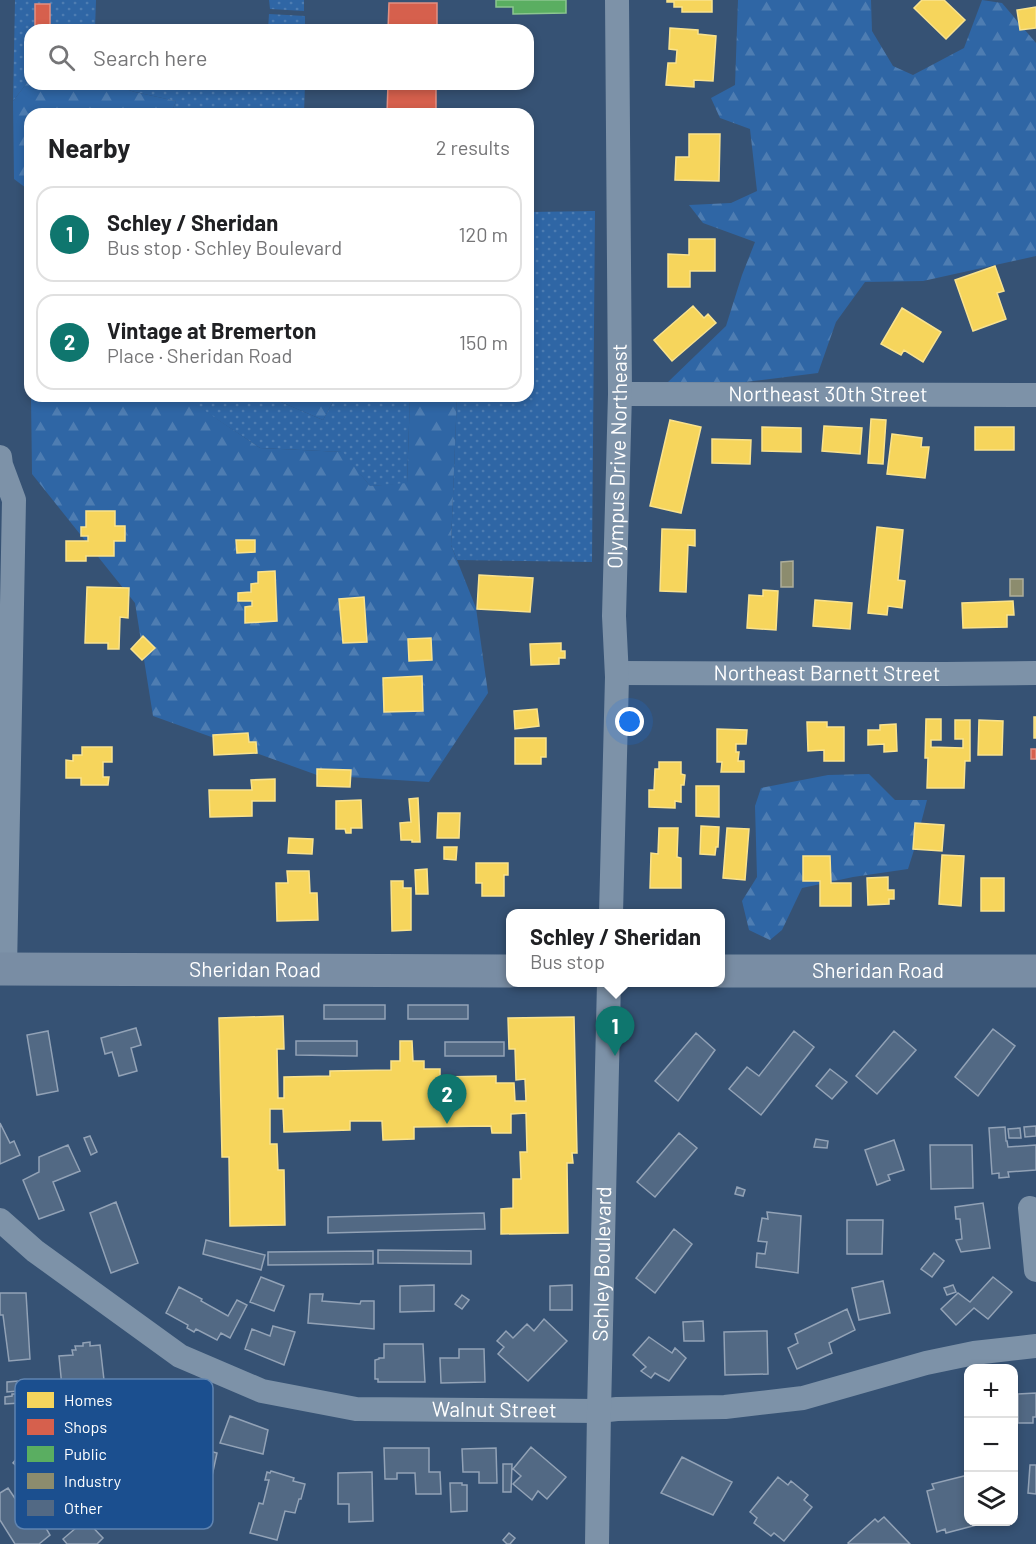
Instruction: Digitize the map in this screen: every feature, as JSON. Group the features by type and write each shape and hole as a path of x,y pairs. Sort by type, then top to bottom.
{"main road":[{"name":"Sheridan Road","path":"2,969 506,971"},
{"name":"Sheridan Road","path":"725,971 1036,971"}],"street":[{"name":"Olympus Drive Northeast","path":"611,909 617,673 614,616 620,394 617,0"},
{"name":"Northeast 30th Street","path":"620,394 1036,395"},
{"path":"0,462 14,500 2,969"},
{"name":"Northeast Barnett Street","path":"617,673 1036,673"},
{"name":"Schley Boulevard","path":"597,1544 609,987"},
{"path":"1030,1208 1036,1270"},
{"name":"Walnut Street","path":"0,1220 35,1251 180,1356 262,1391 356,1409 599,1411 725,1407 803,1398 926,1363 974,1353 1036,1346"}],"green space":[{"path":"15,0 96,0 95,24 24,24 24,87 13,101"},
{"path":"269,0 304,0 304,11 270,9"},
{"path":"738,0 871,0 872,31 893,66 913,75 964,48 982,0 1002,3 1036,43 1036,256 923,281 865,282 836,322 818,373 745,382 668,382 726,326 755,242 703,223 689,205 731,203 757,191 750,129 720,118 711,98 735,85"},
{"path":"269,14 305,16 305,24 268,24"},
{"path":"24,87 24,90 128,90 176,101 173,108 24,108 24,186 14,179 13,101"},
{"path":"128,90 305,90 304,108 173,108 176,101"},
{"path":"595,211 592,562 457,560 451,545 457,402 534,402 534,212"},
{"path":"31,402 192,402 260,448 343,452 370,486 407,483 410,402 457,402 451,545 476,608 488,693 429,782 317,775 153,716 135,603 32,474"},
{"path":"191,402 281,402 323,420 333,402 410,402 407,484 370,486 342,452 260,448"},
{"path":"281,402 333,402 323,420"},
{"path":"869,774 895,800 927,800 908,869 853,877 802,888 782,930 770,940 749,930 742,901 757,877 755,806 761,788 828,775"}],"building: Homes":[{"path":"667,0 712,0 712,12 682,12 682,7 674,7 674,2 667,2"},
{"path":"922,0 944,0 965,20 946,39 914,8"},
{"path":"1036,7 1036,28 1020,30 1017,10"},
{"path":"670,28 698,30 698,34 716,36 713,81 694,80 694,87 666,85 668,63 676,63 677,50 669,49"},
{"path":"689,134 720,134 719,181 675,180 676,157 689,157"},
{"path":"689,239 715,239 715,271 690,271 690,287 668,287 668,254 689,255"},
{"path":"995,266 1004,291 997,293 1006,319 973,331 955,280"},
{"path":"693,306 704,318 708,314 716,323 672,361 654,340"},
{"path":"902,308 941,332 923,362 904,350 901,355 881,344"},
{"path":"871,419 886,420 883,464 868,463"},
{"path":"670,420 701,427 681,513 650,506"},
{"path":"824,426 862,428 860,454 822,451"},
{"path":"762,427 801,428 801,452 762,451"},
{"path":"975,427 1014,427 1014,450 975,450"},
{"path":"892,434 922,438 921,447 929,447 925,478 887,474"},
{"path":"712,439 751,440 750,464 712,463"},
{"path":"86,511 115,511 115,526 125,526 125,541 114,541 114,556 86,556 86,561 66,561 66,541 88,541 88,536 81,536 81,527 86,527"},
{"path":"877,527 903,530 898,580 905,581 902,608 888,606 887,615 868,613"},
{"path":"662,529 695,530 695,546 688,545 686,592 660,591"},
{"path":"236,540 255,540 255,552 237,553"},
{"path":"275,571 277,621 245,623 245,607 252,606 252,601 238,601 238,593 251,592 251,584 258,583 258,572"},
{"path":"479,575 533,578 530,612 477,609"},
{"path":"87,587 129,588 128,618 120,617 119,649 108,649 108,643 85,643"},
{"path":"763,590 778,591 776,630 747,628 749,595 763,596"},
{"path":"364,597 367,642 343,643 339,599"},
{"path":"815,600 852,603 850,629 813,626"},
{"path":"1013,601 1014,615 1007,615 1007,627 963,628 962,603"},
{"path":"143,636 155,648 142,660 131,649"},
{"path":"431,638 432,660 409,661 408,639"},
{"path":"561,643 561,651 565,651 565,658 559,658 559,664 531,665 530,644"},
{"path":"422,676 423,711 384,712 383,678"},
{"path":"537,709 539,726 515,729 514,711"},
{"path":"1034,717 1036,717 1036,738 1034,738"},
{"path":"926,719 941,719 941,740 931,740 931,747 963,748 963,739 955,739 955,720 970,720 970,761 965,761 964,788 927,788"},
{"path":"979,720 1003,721 1002,755 978,755"},
{"path":"807,722 827,722 827,727 844,727 844,761 824,761 824,750 808,751"},
{"path":"896,724 897,751 884,752 884,744 868,745 868,730 880,730 880,725"},
{"path":"717,729 747,730 746,744 736,744 736,752 739,752 738,761 744,761 744,772 721,772 722,762 717,762"},
{"path":"248,733 249,742 256,742 257,753 214,755 213,735"},
{"path":"515,738 546,738 546,757 541,757 541,764 515,764"},
{"path":"82,747 112,747 112,762 103,762 103,777 109,777 108,785 81,785 81,778 66,778 66,760 73,761 73,755 82,755"},
{"path":"659,762 681,762 681,774 685,775 684,785 681,785 681,802 675,801 675,808 649,807 649,790 654,790 655,769 659,769"},
{"path":"317,769 351,770 350,787 317,786"},
{"path":"275,779 275,801 252,801 252,816 210,817 209,790 252,790 251,780"},
{"path":"696,786 719,786 719,817 696,816"},
{"path":"418,798 420,842 401,840 400,823 411,822 409,799"},
{"path":"361,800 362,828 351,828 351,833 346,833 345,829 336,829 336,801"},
{"path":"438,813 460,813 459,838 437,838"},
{"path":"915,823 944,825 942,851 913,849"},
{"path":"701,826 719,827 718,847 716,847 715,855 700,854"},
{"path":"659,828 678,828 677,857 681,858 681,888 650,888 651,853 658,854"},
{"path":"727,828 749,829 745,880 723,878"},
{"path":"289,838 313,839 312,854 288,853"},
{"path":"444,847 457,847 456,860 444,859"},
{"path":"942,855 964,856 961,906 939,904"},
{"path":"803,856 830,856 831,883 851,883 851,906 820,906 820,881 803,881"},
{"path":"476,863 508,863 508,875 504,875 504,896 482,896 482,883 476,883"},
{"path":"427,869 428,894 416,894 415,870"},
{"path":"287,871 309,871 310,893 317,893 318,920 277,921 276,883 288,883"},
{"path":"888,877 888,890 894,890 894,899 889,899 889,904 868,905 867,878"},
{"path":"981,878 1004,878 1004,911 981,911"},
{"path":"391,881 403,881 403,888 411,888 411,930 392,931"},
{"path":"283,1016 284,1049 277,1049 278,1098 284,1098 284,1077 330,1076 330,1071 391,1070 391,1061 400,1061 400,1041 412,1041 413,1061 424,1061 424,1069 440,1069 440,1077 496,1076 496,1083 514,1083 515,1101 526,1101 525,1079 516,1080 515,1049 509,1049 508,1018 574,1017 577,1153 572,1153 573,1163 567,1163 568,1233 501,1234 501,1209 513,1208 513,1179 521,1179 520,1152 527,1152 526,1113 511,1114 511,1133 492,1133 491,1126 414,1127 414,1139 383,1140 382,1121 350,1121 350,1130 284,1132 283,1109 270,1109 270,1144 277,1144 278,1170 284,1170 285,1225 230,1226 229,1157 222,1157 219,1018"}],"building: Shops":[{"path":"389,3 437,3 437,24 388,24"},
{"path":"35,4 50,4 50,24 35,24"},
{"path":"388,90 436,90 436,108 387,108"},
{"path":"1031,749 1036,749 1036,759 1031,759"}],"building: Public":[{"path":"496,0 566,0 566,13 513,14 513,7 496,7"}],"building: Industry":[{"path":"793,561 793,587 781,587 781,562"},
{"path":"1010,579 1023,579 1023,596 1010,596"}],"building: Other":[{"path":"324,1005 385,1005 385,1019 324,1019"},
{"path":"408,1005 468,1005 468,1019 408,1019"},
{"path":"136,1028 141,1045 131,1048 137,1071 119,1076 112,1052 105,1054 101,1038"},
{"path":"993,1029 1015,1046 978,1096 955,1077"},
{"path":"48,1031 58,1091 37,1095 27,1035"},
{"path":"794,1031 814,1047 761,1115 729,1089 747,1067 759,1076"},
{"path":"894,1031 916,1050 877,1094 856,1076"},
{"path":"696,1033 715,1050 678,1101 655,1081"},
{"path":"296,1041 357,1041 357,1056 296,1055"},
{"path":"445,1042 504,1042 504,1056 445,1056"},
{"path":"830,1069 847,1082 832,1099 816,1086"},
{"path":"0,1123 10,1143 14,1141 20,1155 0,1164"},
{"path":"1036,1126 1036,1136 1025,1137 1024,1127"},
{"path":"1005,1127 1008,1147 1036,1145 1036,1170 1008,1172 1009,1177 999,1178 999,1173 992,1174 989,1128"},
{"path":"1020,1128 1021,1138 1009,1138 1008,1129"},
{"path":"679,1133 697,1148 655,1197 637,1182"},
{"path":"90,1136 97,1152 91,1155 84,1138"},
{"path":"816,1139 828,1141 827,1148 814,1147"},
{"path":"894,1140 904,1170 888,1175 890,1180 877,1185 865,1150"},
{"path":"68,1145 80,1171 53,1182 64,1210 39,1219 23,1180 39,1172 39,1157"},
{"path":"930,1145 972,1145 973,1188 931,1189"},
{"path":"737,1187 745,1190 743,1196 735,1194"},
{"path":"116,1202 138,1263 111,1273 90,1213"},
{"path":"983,1203 990,1248 961,1252 956,1240 962,1239 960,1219 956,1219 955,1207"},
{"path":"767,1212 801,1216 798,1273 756,1267 757,1253 765,1254 767,1242 758,1241 762,1218 768,1219"},
{"path":"484,1213 485,1229 328,1233 328,1217"},
{"path":"847,1220 883,1220 882,1254 847,1254"},
{"path":"674,1229 692,1244 655,1293 636,1278"},
{"path":"206,1240 265,1255 261,1270 203,1254"},
{"path":"378,1250 471,1251 471,1264 378,1263"},
{"path":"373,1251 373,1264 268,1265 268,1252"},
{"path":"934,1253 944,1261 932,1277 921,1269"},
{"path":"261,1277 284,1286 274,1311 250,1302"},
{"path":"993,1277 1012,1292 988,1319 974,1308 956,1325 941,1309 958,1293 970,1302"},
{"path":"883,1281 890,1313 859,1320 852,1288"},
{"path":"434,1285 434,1311 400,1312 400,1286"},
{"path":"572,1285 572,1310 550,1310 550,1286"},
{"path":"953,1285 956,1292 947,1295 944,1288"},
{"path":"179,1287 228,1316 237,1300 247,1305 230,1338 221,1333 217,1340 196,1329 194,1332 187,1328 188,1325 166,1313"},
{"path":"0,1293 26,1293 30,1359 9,1361 3,1315 0,1315"},
{"path":"310,1294 323,1294 322,1301 360,1304 361,1301 374,1301 374,1329 308,1323"},
{"path":"462,1295 469,1300 462,1309 455,1304"},
{"path":"847,1309 855,1330 829,1343 832,1353 797,1369 788,1348 798,1343 795,1334"},
{"path":"544,1319 567,1341 528,1381 498,1354 504,1347 497,1341 506,1331 513,1338 527,1324 534,1331"},
{"path":"703,1321 704,1341 684,1341 683,1322"},
{"path":"273,1326 295,1332 284,1365 245,1349 252,1329 270,1336"},
{"path":"767,1331 768,1374 725,1375 724,1332"},
{"path":"649,1337 672,1353 675,1348 686,1358 669,1381 655,1373 651,1378 641,1371 646,1367 633,1355"},
{"path":"90,1342 90,1346 100,1345 104,1379 61,1379 59,1356 73,1355 72,1350 76,1350 75,1346 83,1346 83,1343"},
{"path":"384,1344 423,1344 425,1382 378,1382 378,1379 375,1379 375,1360 384,1358"},
{"path":"459,1349 484,1349 485,1382 441,1383 440,1358 459,1358"},
{"path":"15,1381 15,1391 7,1392 7,1382"},
{"path":"1036,1393 1036,1417 1033,1417 1033,1423 1018,1423 1018,1394"},
{"path":"15,1394 15,1403 5,1404 5,1397"},
{"path":"230,1416 268,1430 263,1454 220,1443"},
{"path":"531,1447 566,1477 547,1499 538,1491 532,1500 513,1484 521,1476 513,1469"},
{"path":"384,1448 429,1448 429,1472 440,1472 441,1494 416,1494 415,1473 397,1473 397,1479 385,1479"},
{"path":"496,1448 497,1483 479,1483 479,1472 463,1472 462,1449"},
{"path":"213,1452 217,1453 213,1471"},
{"path":"682,1457 732,1482 713,1515 661,1493"},
{"path":"503,1464 512,1464 511,1492 503,1492"},
{"path":"1030,1465 1036,1465 1036,1494 1028,1493"},
{"path":"271,1471 305,1484 295,1513 285,1511 277,1540 250,1533 259,1503 263,1504 269,1480 265,1480 267,1472"},
{"path":"372,1472 373,1521 349,1522 349,1504 338,1504 338,1473"},
{"path":"964,1476 964,1526 973,1526 946,1533 945,1529 937,1532 927,1491 934,1489 932,1484"},
{"path":"778,1477 788,1485 791,1481 808,1495 804,1500 812,1507 784,1541 774,1533 771,1536 754,1523 757,1518 750,1512"},
{"path":"450,1483 467,1485 467,1511 451,1512"},
{"path":"8,1488 15,1498 15,1529 46,1529 50,1535 39,1544 15,1544 0,1520 0,1493"},
{"path":"884,1517 910,1544 848,1543 875,1519 878,1522"},
{"path":"75,1529 94,1529 103,1538 97,1544 67,1544 63,1539"},
{"path":"509,1533 515,1538 507,1544 503,1540"}],"place":[{"name":"Schley / Sheridan","path":"615,1056"},
{"name":"Vintage at Bremerton","path":"447,1124"}]}
